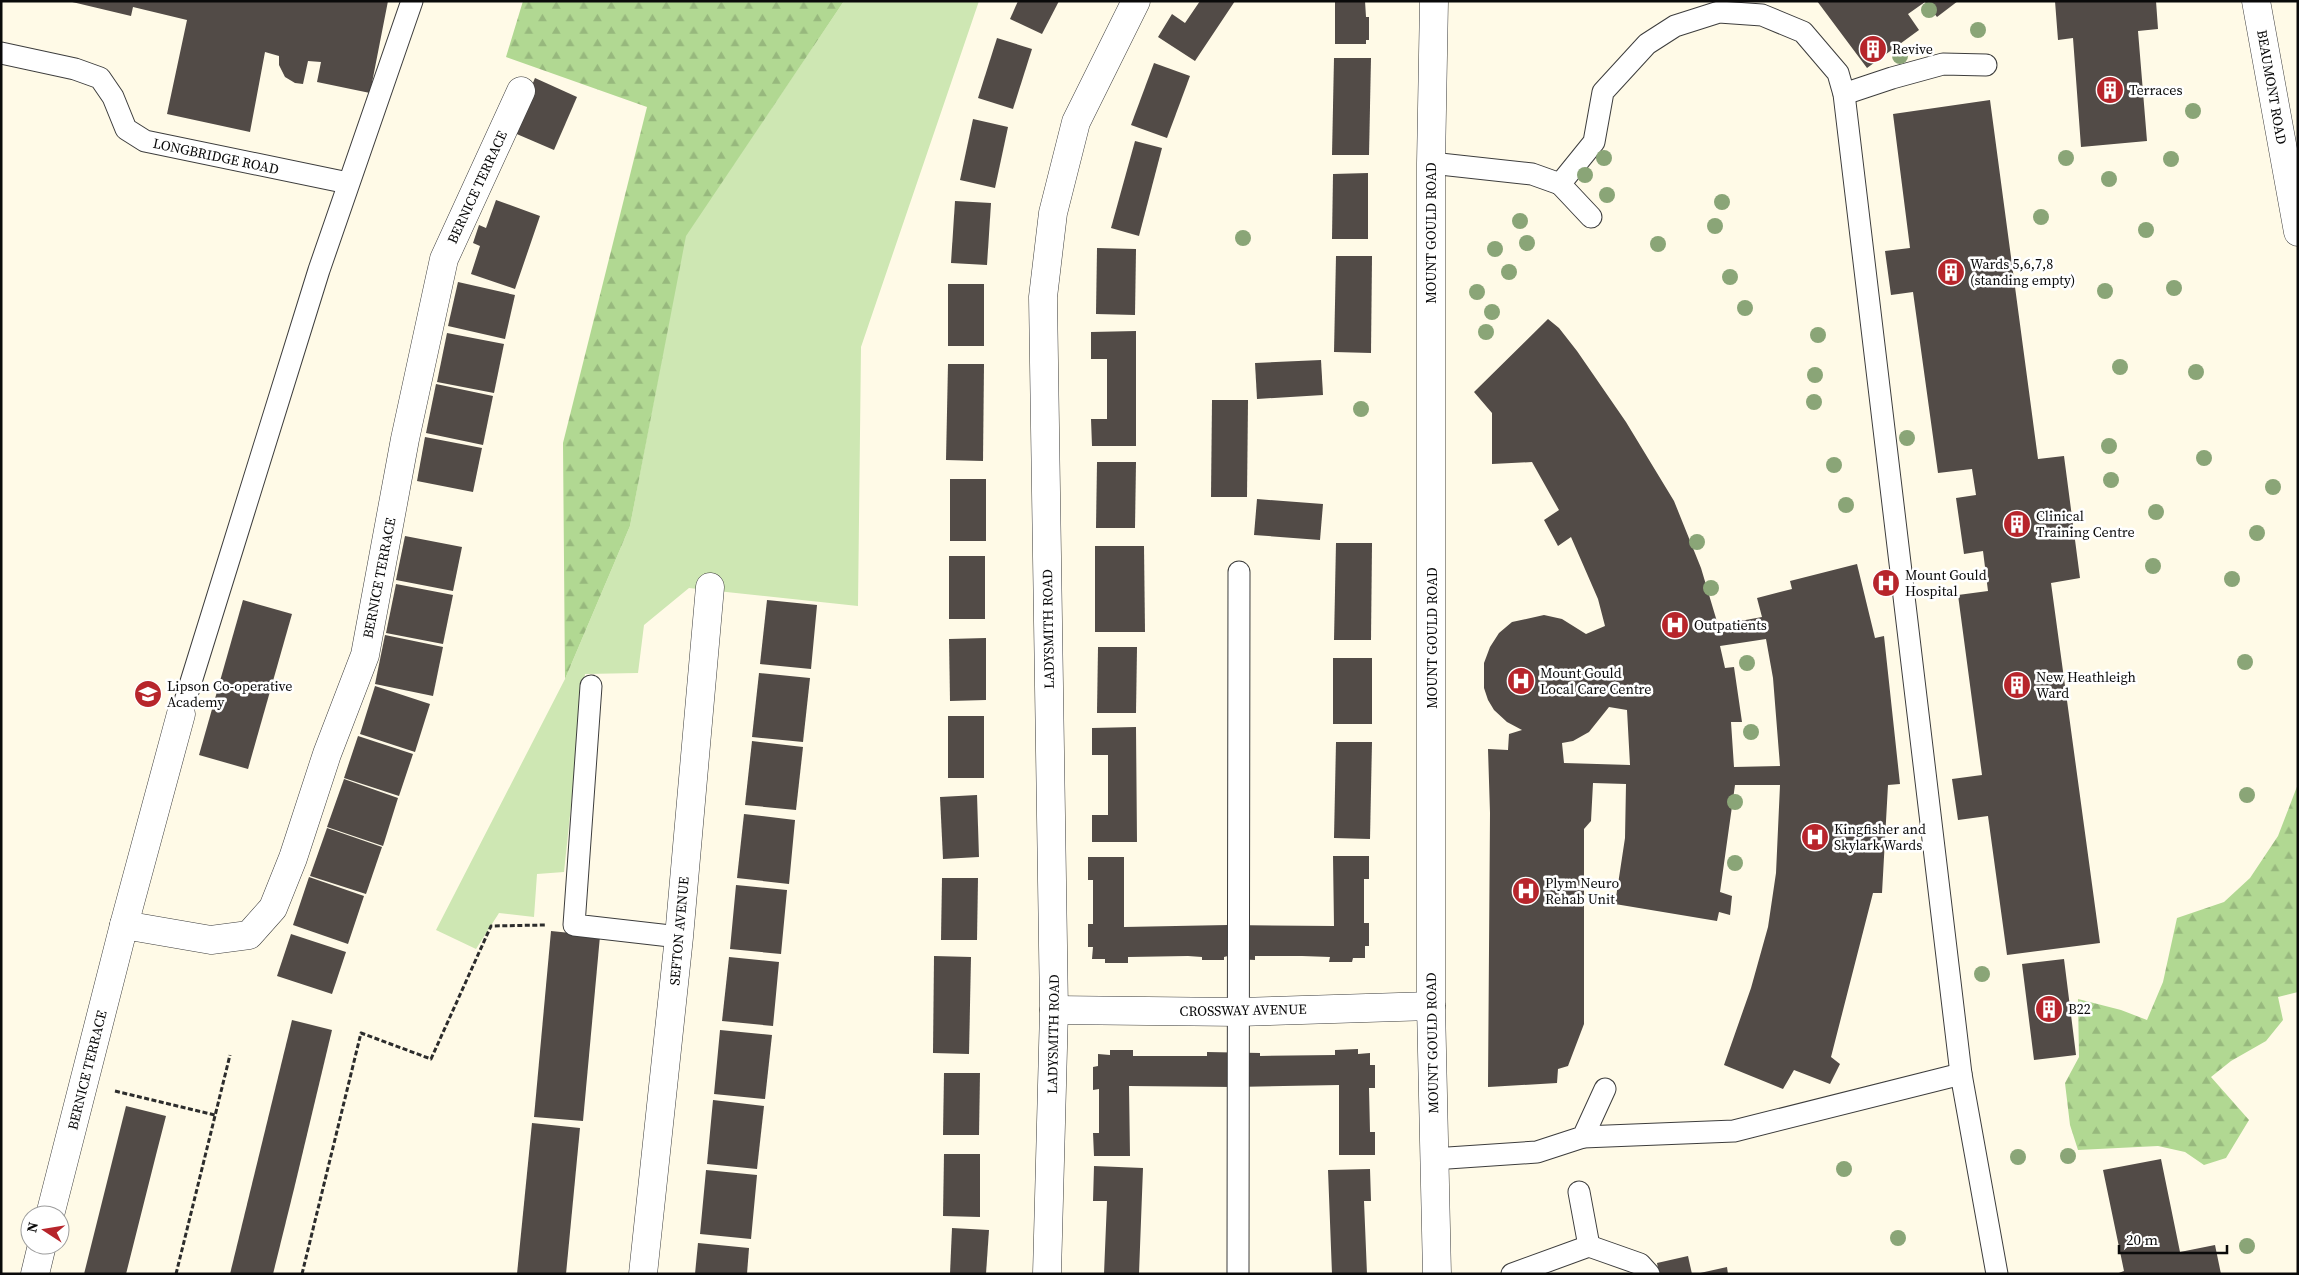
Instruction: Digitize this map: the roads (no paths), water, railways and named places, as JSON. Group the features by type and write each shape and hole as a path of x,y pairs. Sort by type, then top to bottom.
{"street":[{"name":"LADYSMITH ROAD","path":"1047,1274 1054,1010 1043,298 1053,213 1076,122 1136,1"},
{"name":"MOUNT GOULD ROAD","path":"1434,1 1430,163 1431,1006 1436,1274"},
{"name":"BEAUMONT ROAD","path":"2256,1 2298,232"},
{"name":"BERNICE TERRACE","path":"124,924 210,940 249,935 273,908 293,858 327,754 365,655 406,439 444,259 521,91"},
{"name":"SEFTON AVENUE","path":"643,1274 679,937 710,587"},
{"name":"BERNICE TERRACE","path":"52,1205 124,924 181,714"},
{"name":"CROSSWAY AVENUE","path":"1054,1010 1239,1012 1431,1006"},
{"path":"35,1274 40,1255"}],"lane":[{"path":"181,714 348,183 412,1"},
{"path":"1560,184 1594,142 1603,92 1647,44 1675,26 1722,7 1762,15 1803,32 1838,73 1844,94 1960,1074 1997,1274"},
{"name":"LONGBRIDGE ROAD","path":"1,53 75,69 100,78 113,97 126,129 145,142 348,183"},
{"path":"1844,94 1943,64 1986,64"},
{"path":"1430,163 1532,174 1560,184 1591,217"},
{"path":"1238,1274 1239,572"},
{"path":"591,686 574,925 679,937"},
{"path":"1433,1159 1537,1152 1583,1137 1734,1131 1960,1074"},
{"path":"1583,1137 1606,1088"},
{"path":"1579,1192 1588,1246"},
{"path":"1512,1274 1588,1246 1640,1264 1649,1274"}],"place":[{"name":"Revive","path":"1873,49"},
{"name":"Terraces","path":"2110,90"},
{"name":"Wards 5,6,7,8 (standing empty)","path":"1951,272"},
{"name":"Clinical Training Centre","path":"2017,524"},
{"name":"Mount Gould Hospital","path":"1886,583"},
{"name":"Outpatients","path":"1675,625"},
{"name":"Mount Gould Local Care Centre","path":"1521,681"},
{"name":"New Heathleigh Ward","path":"2017,685"},
{"name":"Lipson Co-operative Academy","path":"148,694"},
{"name":"Kingfisher and Skylark Wards","path":"1815,837"},
{"name":"Plym Neuro Rehab Unit","path":"1526,891"},
{"name":"B22","path":"2049,1009"}]}
